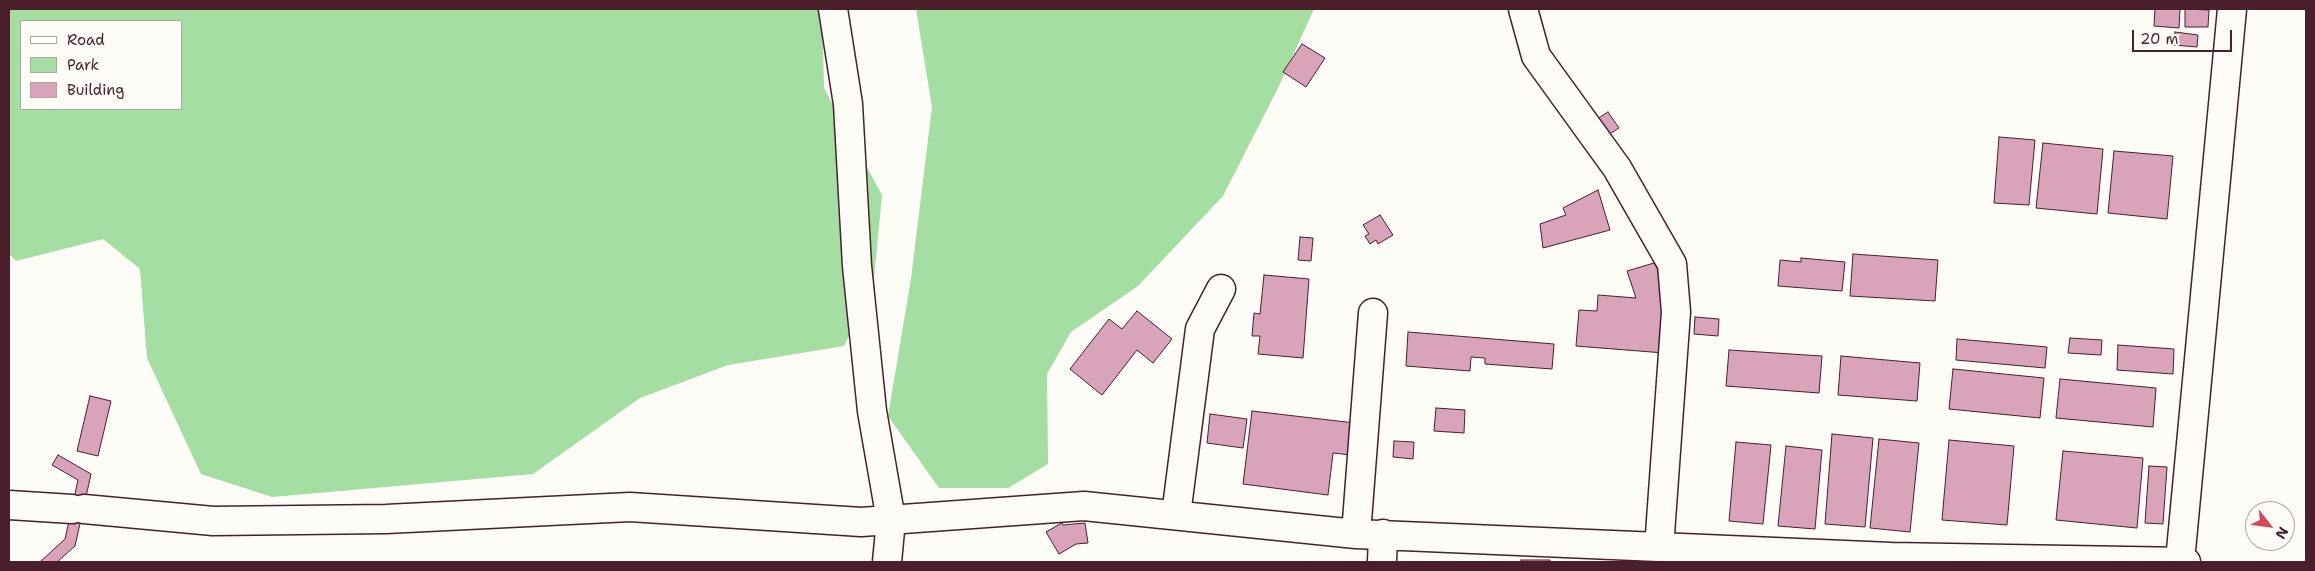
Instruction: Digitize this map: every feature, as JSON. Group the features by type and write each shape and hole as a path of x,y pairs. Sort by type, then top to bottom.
{"street":[{"path":"833,9 848,104 856,266 871,401 891,520 887,562"},
{"path":"1523,9 1536,56 1617,168 1672,264 1676,312 1659,548"},
{"path":"9,506 78,509 213,521 386,519 630,507 861,522 1084,506 1356,534 1890,560 2183,562 2232,9"},
{"path":"1176,514 1200,330 1220,289"},
{"path":"1356,534 1373,313"},
{"path":"1382,562 1383,534"}],"green space":[{"path":"9,9 822,9 824,88 882,195 873,289 844,346 728,365 640,398 533,474 272,497 201,474 147,358 140,269 103,239 16,261 9,254"},
{"path":"916,9 1314,9 1280,84 1223,196 1138,286 1071,332 1047,374 1048,464 1008,488 939,488 888,416 911,279 932,107"}],"building":[{"path":"2155,9 2180,9 2179,28 2154,26"},
{"path":"2185,9 2209,10 2208,27 2185,27"},
{"path":"2175,32 2198,35 2197,47 2174,45"},
{"path":"1302,44 1325,58 1306,87 1283,72"},
{"path":"1608,112 1619,128 1608,135 1597,119"},
{"path":"1999,137 2035,140 2029,205 1994,203"},
{"path":"2043,143 2103,149 2097,214 2036,208"},
{"path":"2114,151 2173,156 2167,219 2108,213"},
{"path":"1598,190 1610,230 1543,248 1540,224 1566,215 1563,208"},
{"path":"1380,215 1393,235 1378,244 1376,240 1370,244 1365,236 1369,234 1363,225"},
{"path":"1300,237 1313,238 1311,261 1298,260"},
{"path":"1853,254 1938,260 1935,301 1850,296"},
{"path":"1801,258 1845,262 1842,291 1778,286 1780,260 1801,262"},
{"path":"1654,263 1663,278 1664,353 1576,346 1579,310 1597,311 1598,295 1636,298 1627,271"},
{"path":"1264,275 1309,279 1303,358 1258,354 1260,336 1252,336 1254,313 1260,314"},
{"path":"1137,311 1172,339 1153,363 1137,350 1102,395 1070,369 1109,319 1122,329"},
{"path":"1695,317 1719,319 1718,336 1694,334"},
{"path":"1408,332 1554,344 1552,369 1485,364 1485,358 1471,357 1470,371 1406,366"},
{"path":"2070,338 2102,340 2101,355 2068,353"},
{"path":"1957,339 2047,347 2045,368 1956,360"},
{"path":"2118,345 2174,349 2173,374 2117,370"},
{"path":"1729,350 1822,356 1819,393 1726,386"},
{"path":"1841,356 1920,363 1917,401 1838,395"},
{"path":"1953,369 2044,378 2040,418 1949,409"},
{"path":"2060,379 2156,388 2153,427 2056,418"},
{"path":"90,396 111,401 98,456 77,451"},
{"path":"1436,408 1465,410 1464,433 1434,431"},
{"path":"1252,411 1355,423 1351,455 1333,453 1328,495 1243,484"},
{"path":"1210,414 1247,419 1243,448 1207,443"},
{"path":"1832,434 1873,438 1865,527 1825,524"},
{"path":"1879,439 1919,443 1910,532 1870,528"},
{"path":"1949,440 2014,446 2007,525 1942,520"},
{"path":"1394,441 1414,442 1413,459 1393,457"},
{"path":"1736,442 1771,445 1763,524 1729,521"},
{"path":"1786,446 1822,450 1815,529 1778,526"},
{"path":"2063,451 2143,458 2137,528 2056,520"},
{"path":"58,455 91,474 75,546 57,562 40,562 65,539 78,480 52,465"},
{"path":"2149,466 2167,467 2163,524 2145,523"},
{"path":"1062,523 1063,525 1085,523 1088,543 1076,544 1059,554 1046,532"},
{"path":"1521,560 1550,560 1550,562 1521,562"}]}
